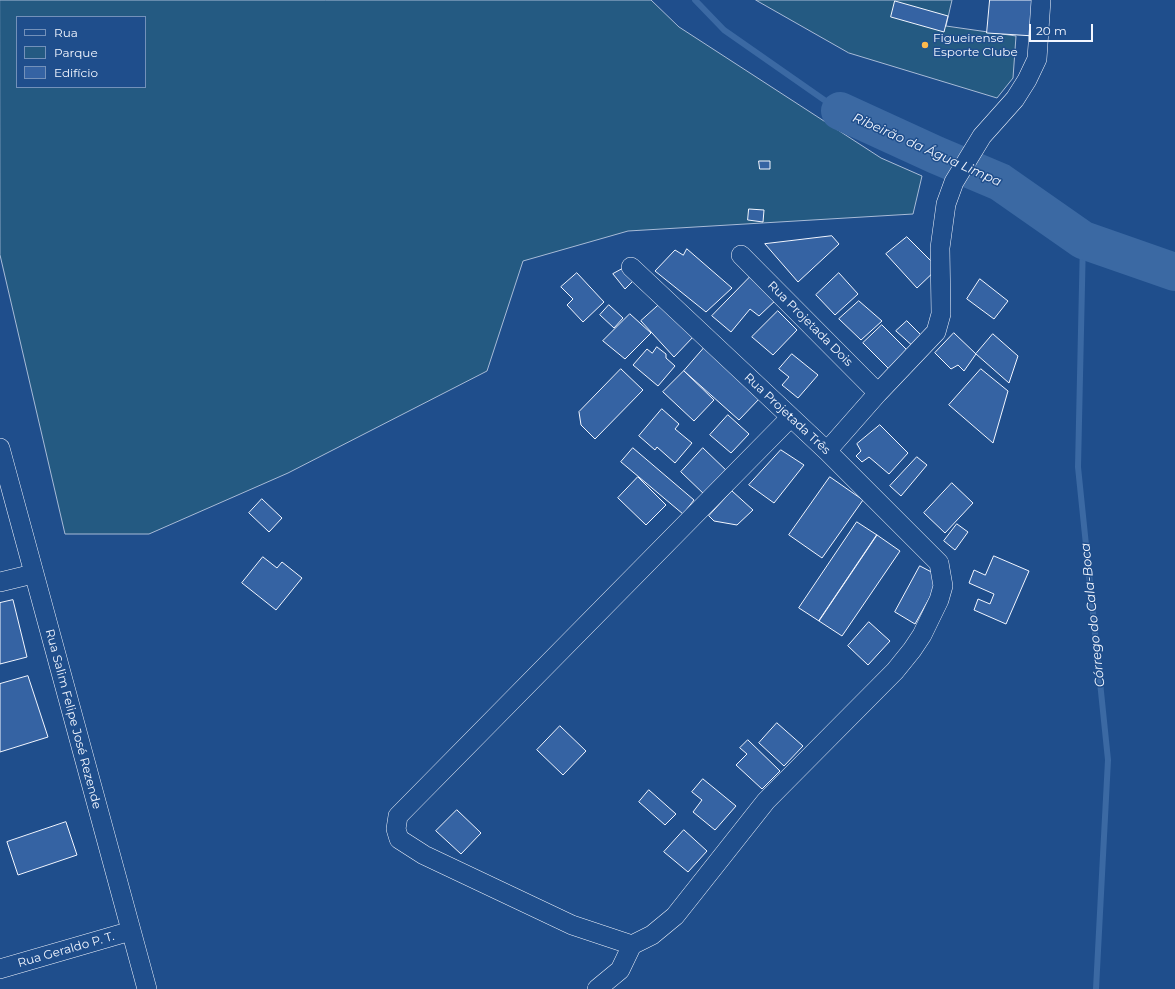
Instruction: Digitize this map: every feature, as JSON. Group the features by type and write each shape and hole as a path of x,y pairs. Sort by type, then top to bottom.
{"street":[{"path":"827,451 878,393 936,332 941,314 940,248 946,204 954,182 982,136 1015,99 1037,60 1042,0"},
{"name":"Rua Projetada Dois","path":"741,255 878,393"},
{"name":"Rua Projetada Três","path":"632,267 790,418 827,451 939,563 943,586 939,600 922,635 895,671 766,801 675,916 652,935 632,945"},
{"path":"597,989 620,970 632,945 572,925 424,855 399,839 396,829 398,816 790,418"},
{"name":"Rua Salim Felipe José Rezende","path":"0,448 147,989"},
{"path":"0,582 33,574"},
{"name":"Rua Geraldo P. T.","path":"0,969 131,931"}],"green space":[{"path":"0,0 651,0 679,27 881,158 922,176 913,214 628,231 523,261 487,371 288,473 149,534 65,534 0,255"},
{"name":"Figueirense Esporte Clube","path":"756,0 952,0 946,26 1016,36 1013,78 997,98 849,53"}],"building":[{"path":"990,0 1037,0 1034,36 987,33"},
{"path":"895,1 948,16 944,32 891,17"},
{"path":"759,161 770,161 770,169 760,169"},
{"path":"749,209 764,210 763,222 748,220"},
{"path":"832,236 839,244 798,282 765,244"},
{"path":"907,237 938,268 917,288 886,254"},
{"path":"687,249 732,288 706,312 655,271 675,250 683,255"},
{"path":"624,268 634,280 625,289 613,274"},
{"path":"577,273 604,302 583,322 567,305 573,299 561,287"},
{"path":"839,273 858,294 835,315 816,295"},
{"path":"753,274 778,298 759,316 750,309 731,332 712,316"},
{"path":"980,279 1008,301 994,319 967,299"},
{"path":"859,301 882,321 861,340 839,319"},
{"path":"661,303 694,336 674,357 641,321"},
{"path":"609,305 623,318 614,328 600,315"},
{"path":"778,311 797,330 773,355 752,337"},
{"path":"630,314 651,333 625,359 603,341"},
{"path":"907,321 924,338 915,348 896,331"},
{"path":"882,325 907,350 889,369 863,343"},
{"path":"954,333 976,354 964,371 958,365 951,369 935,353"},
{"path":"993,334 1018,356 1009,383 976,354"},
{"path":"657,347 666,354 666,358 675,366 658,386 633,365 647,349 652,353"},
{"path":"704,348 760,398 739,420 684,371"},
{"path":"792,354 818,375 798,398 782,385 789,377 779,369"},
{"path":"621,369 643,390 595,439 581,425 579,412"},
{"path":"981,369 1008,391 993,443 949,405"},
{"path":"684,371 714,400 694,421 663,392"},
{"path":"662,409 679,424 675,429 692,443 675,463 657,447 655,450 639,436"},
{"path":"728,415 749,434 731,453 710,435"},
{"path":"880,425 908,453 889,474 869,457 862,462 856,456 861,451 857,444"},
{"path":"633,448 694,500 683,514 621,462"},
{"path":"703,448 729,473 706,496 681,472"},
{"path":"781,450 804,465 774,503 749,485"},
{"path":"917,457 927,465 901,496 890,486"},
{"path":"638,477 666,505 646,525 618,498"},
{"path":"830,477 863,500 822,558 789,535"},
{"path":"952,483 973,503 945,533 924,513"},
{"path":"732,491 753,510 737,525 714,521 709,516"},
{"path":"262,499 282,518 269,532 249,513"},
{"path":"857,522 877,535 819,621 799,608"},
{"path":"957,524 968,532 955,550 944,541"},
{"path":"877,535 900,551 842,636 819,621"},
{"path":"994,556 1029,571 1006,624 974,610 978,599 990,604 994,594 969,583 974,570 985,575"},
{"path":"263,557 277,568 282,562 302,578 276,610 242,583"},
{"path":"920,566 941,577 915,624 895,612"},
{"path":"13,600 27,657 0,664 0,603"},
{"path":"869,622 890,641 868,665 848,646"},
{"path":"28,676 48,737 0,752 0,684"},
{"path":"777,723 803,746 784,766 759,743"},
{"path":"560,726 586,751 563,775 537,750"},
{"path":"748,740 780,771 762,789 736,765 747,754 740,748"},
{"path":"703,779 736,806 715,830 693,812 702,800 692,792"},
{"path":"649,790 676,814 665,825 639,802"},
{"path":"457,810 481,833 461,854 436,831"},
{"path":"66,822 77,855 18,875 7,842"},
{"path":"684,830 707,851 688,872 664,852"}],"waterway":[{"name":"Ribeirão da Água Limpa","path":"695,0 724,30 840,111"},
{"name":"Ribeirão da Água Limpa","path":"840,111 936,155 1000,182 1083,240 1175,272"},
{"name":"Córrego do Cala-Boca","path":"1083,240 1078,467 1108,760 1096,989"}],"place":[{"name":"Figueirense Esporte Clube","path":"925,45"}]}
